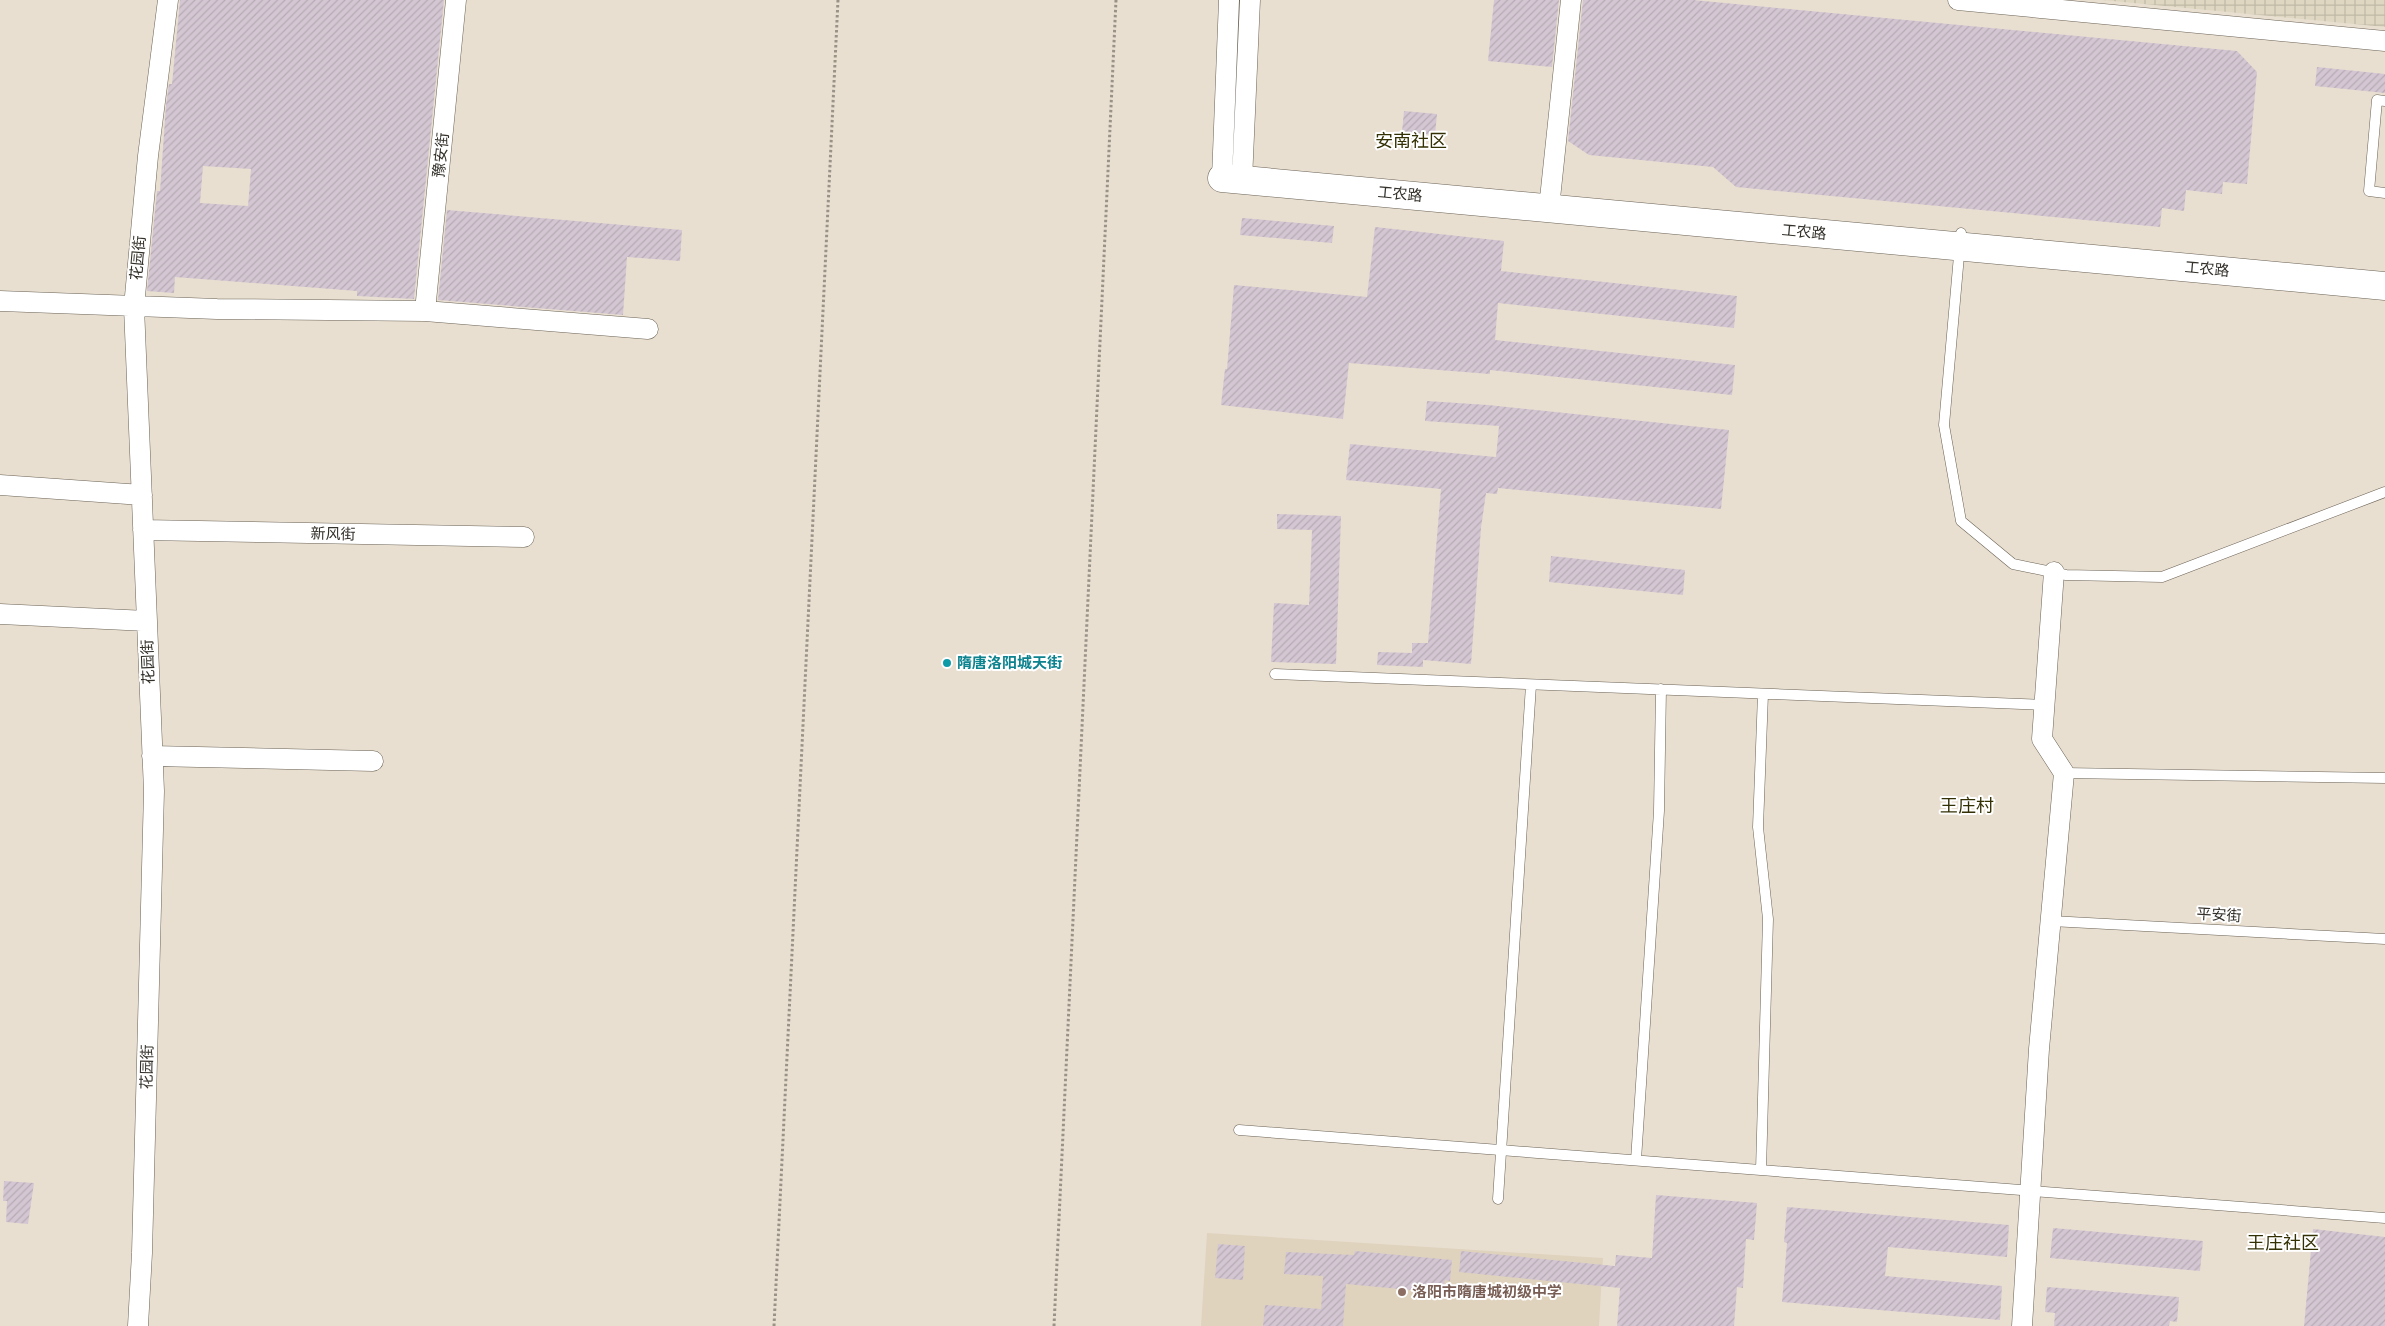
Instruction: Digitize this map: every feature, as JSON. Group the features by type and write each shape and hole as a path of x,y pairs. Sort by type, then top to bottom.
{"street":[{"name":"花园街","path":"138,1326 142,1253 154,791 134,307 148,156 168,0"},
{"name":"豫安街","path":"425,310 456,0"},
{"path":"1229,0 1232,172"},
{"path":"1232,172 1250,0"},
{"path":"1550,201 1571,0"},
{"path":"1958,0 2385,41"},
{"name":"工农路","path":"1232,172 1961,239 2385,272"},
{"name":"工农路","path":"1961,239 2385,286"},
{"path":"0,301 134,307 425,310 648,329"},
{"path":"0,485 142,495"},
{"name":"新风街","path":"143,530 524,537"},
{"path":"2022,1326 2039,1049 2064,773 2042,739 2054,572"},
{"path":"0,614 147,621"},
{"path":"152,756 373,761"}],"lane":[{"path":"2385,101 2378,100 2369,191 2385,192"},
{"path":"1961,239 1944,425 1961,521 2013,564 2066,575 2162,577 2385,492"},
{"path":"1275,674 2045,705"},
{"path":"1498,1199 1530,684"},
{"path":"1636,1160 1659,812 1660,690"},
{"path":"1762,1170 1768,919 1758,827 1763,694"},
{"path":"2064,773 2385,778"},
{"name":"平安街","path":"2051,921 2385,939"},
{"path":"1239,1130 2385,1218"}],"path":[{"path":"774,1326 838,0"},
{"path":"1054,1326 1116,0"}],"shaded area":[{"path":"2102,0 2385,0 2385,27"},
{"name":"洛阳市隋唐城初级中学","path":"1207,1233 1603,1258 1599,1326 1201,1326"}],"building":[{"path":"180,0 444,0 414,299 357,296 357,291 175,277 174,293 147,291 157,191 160,191 166,105 169,84 172,84","holes":["203,166 251,169 248,206 200,203"]},
{"path":"1494,0 1559,0 1552,67 1488,61"},
{"path":"1583,0 1693,0 2237,51 2257,72 2247,184 2223,182 2222,194 2186,190 2184,211 2162,208 2160,227 1736,187 1713,167 1589,155 1568,141"},
{"path":"2317,67 2385,74 2385,93 2315,86"},
{"path":"1404,111 1437,114 1435,135 1402,132"},
{"path":"447,210 682,230 680,261 627,257 623,315 438,300"},
{"path":"1242,218 1334,226 1332,243 1240,235"},
{"path":"1375,227 1504,241 1501,271 1737,296 1734,328 1498,303 1495,340 1735,365 1732,395 1490,370 1490,374 1349,363 1343,419 1221,405 1225,369 1227,369 1234,285 1367,297"},
{"path":"1427,401 1488,405 1729,430 1721,509 1498,488 1497,494 1486,493 1481,528 1471,664 1423,660 1423,667 1377,665 1378,652 1412,653 1412,643 1428,643 1441,489 1346,480 1350,444 1496,457 1499,426 1425,421"},
{"path":"1277,514 1341,516 1336,664 1271,662 1274,603 1309,605 1311,558 1312,530 1277,529"},
{"path":"1551,556 1685,570 1683,595 1549,582"},
{"path":"4,1181 34,1183 28,1224 6,1222 7,1201 3,1201"},
{"path":"1656,1195 1757,1203 1754,1240 1746,1239 1743,1288 1737,1287 1734,1326 1617,1326 1620,1288 1459,1272 1461,1251 1615,1266 1616,1255 1652,1258"},
{"path":"1787,1207 2009,1225 2007,1257 1888,1247 1885,1276 2002,1286 2000,1320 1782,1302 1787,1243 1784,1242"},
{"path":"2053,1228 2203,1241 2200,1271 2050,1258"},
{"path":"2313,1229 2385,1237 2385,1326 2304,1326"},
{"path":"1218,1244 1245,1246 1243,1280 1215,1278"},
{"path":"1355,1251 1452,1260 1450,1281 1445,1280 1443,1293 1346,1284 1343,1326 1263,1326 1265,1305 1321,1309 1323,1276 1284,1274 1286,1252 1354,1255"},
{"path":"2047,1287 2179,1297 2177,1322 2170,1321 2169,1326 2054,1326 2055,1313 2045,1312"}],"place":[{"name":"隋唐洛阳城天街","path":"947,663"},
{"name":"洛阳市隋唐城初级中学","path":"1402,1292"}],"district":[{"name":"安南社区","path":"1411,141"},
{"name":"王庄村","path":"1967,806"},
{"name":"王庄社区","path":"2283,1243"}]}
